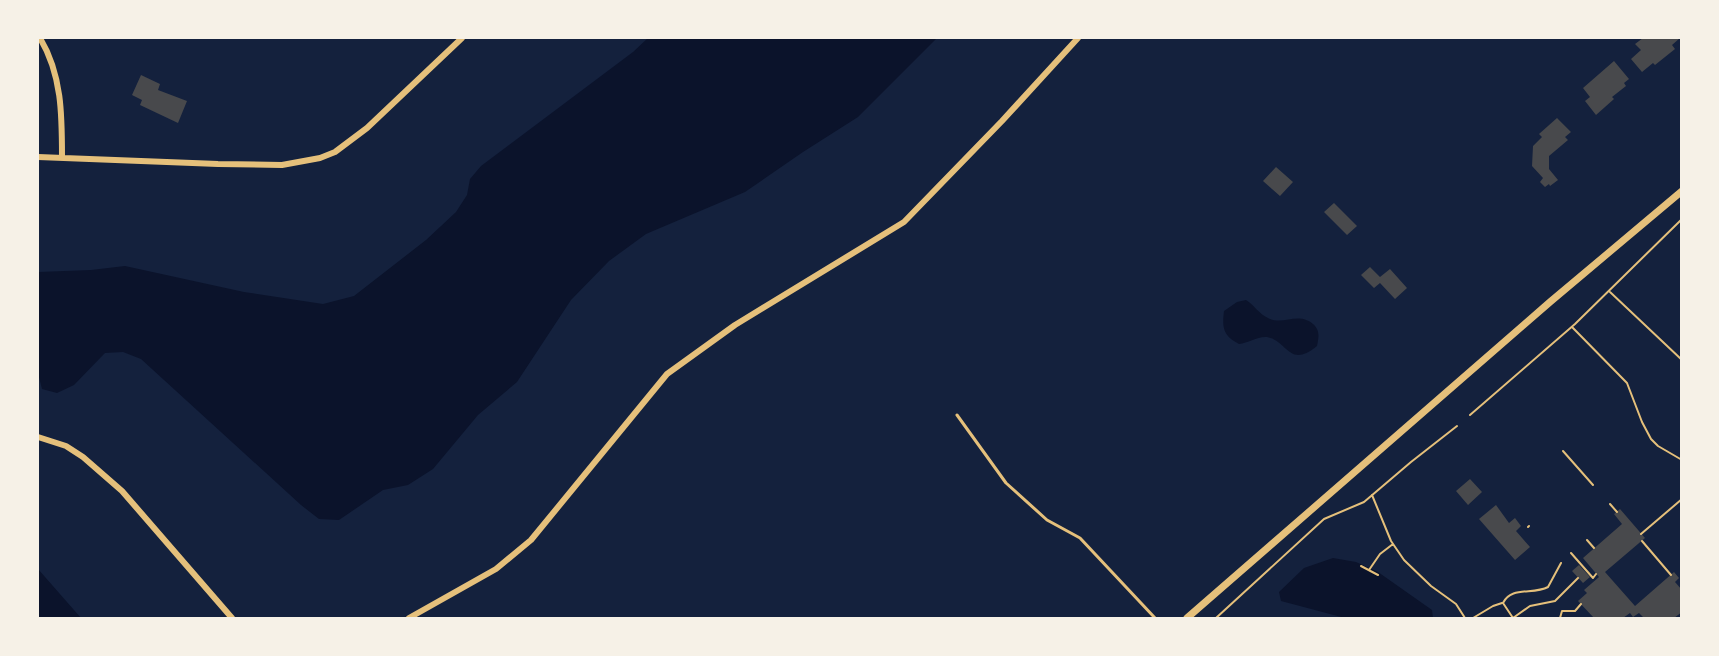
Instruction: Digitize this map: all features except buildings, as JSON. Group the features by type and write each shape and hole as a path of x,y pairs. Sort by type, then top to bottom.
{"street":[{"path":"40,38 52,62 59,84 62,112 62,157"},
{"path":"38,157 271,165 320,159 334,152 367,128 462,38"},
{"path":"410,618 496,568 531,540 667,374 735,325 904,222 1078,38"},
{"path":"1187,618 1682,190"},
{"path":"38,437 66,447 83,457 122,491 232,618"}],"lane":[{"path":"957,415 1006,483 1047,520 1080,538 1155,618"}],"path":[{"path":"1470,415 1610,292 1682,219"},
{"path":"1610,292 1682,360"},
{"path":"1572,327 1627,383 1651,439 1658,446 1682,460"},
{"path":"1216,618 1324,519 1364,502 1457,426"},
{"path":"1565,452 1592,483"},
{"path":"1372,495 1393,544 1404,560 1424,580 1456,604 1465,618"},
{"path":"1641,534 1682,500"},
{"path":"1610,504 1617,512"},
{"path":"1587,540 1594,548"},
{"path":"1642,541 1671,575"},
{"path":"1369,570 1380,554 1393,544"},
{"path":"1571,553 1593,578 1596,574"},
{"path":"1473,618 1503,603 1512,593 1534,592 1548,587 1561,563"},
{"path":"1361,566 1378,575"},
{"path":"1503,603 1513,618 1530,606 1556,601 1578,578"},
{"path":"1560,618 1562,611 1575,611 1581,604"}],"water":[{"path":"648,38 937,38 858,117 745,192 646,234 609,261 571,300 517,382 478,415 433,469 408,485 383,490 339,520 319,519 301,505 141,359 123,352 105,353 74,385 57,393 42,389 38,373 38,272 125,266 244,292 323,304 354,296 426,240 456,212 467,195 470,179 481,166 633,52"},
{"path":"1246,300 1262,314 1274,320 1296,318 1307,320 1318,331 1317,346 1300,355 1289,352 1280,343 1267,337 1239,344 1234,341 1225,331 1224,311 1237,302"},
{"path":"1333,558 1356,562 1378,572 1432,610 1433,618 1345,618 1281,601 1279,592 1304,568"},
{"path":"38,569 81,618 38,618"}]}
